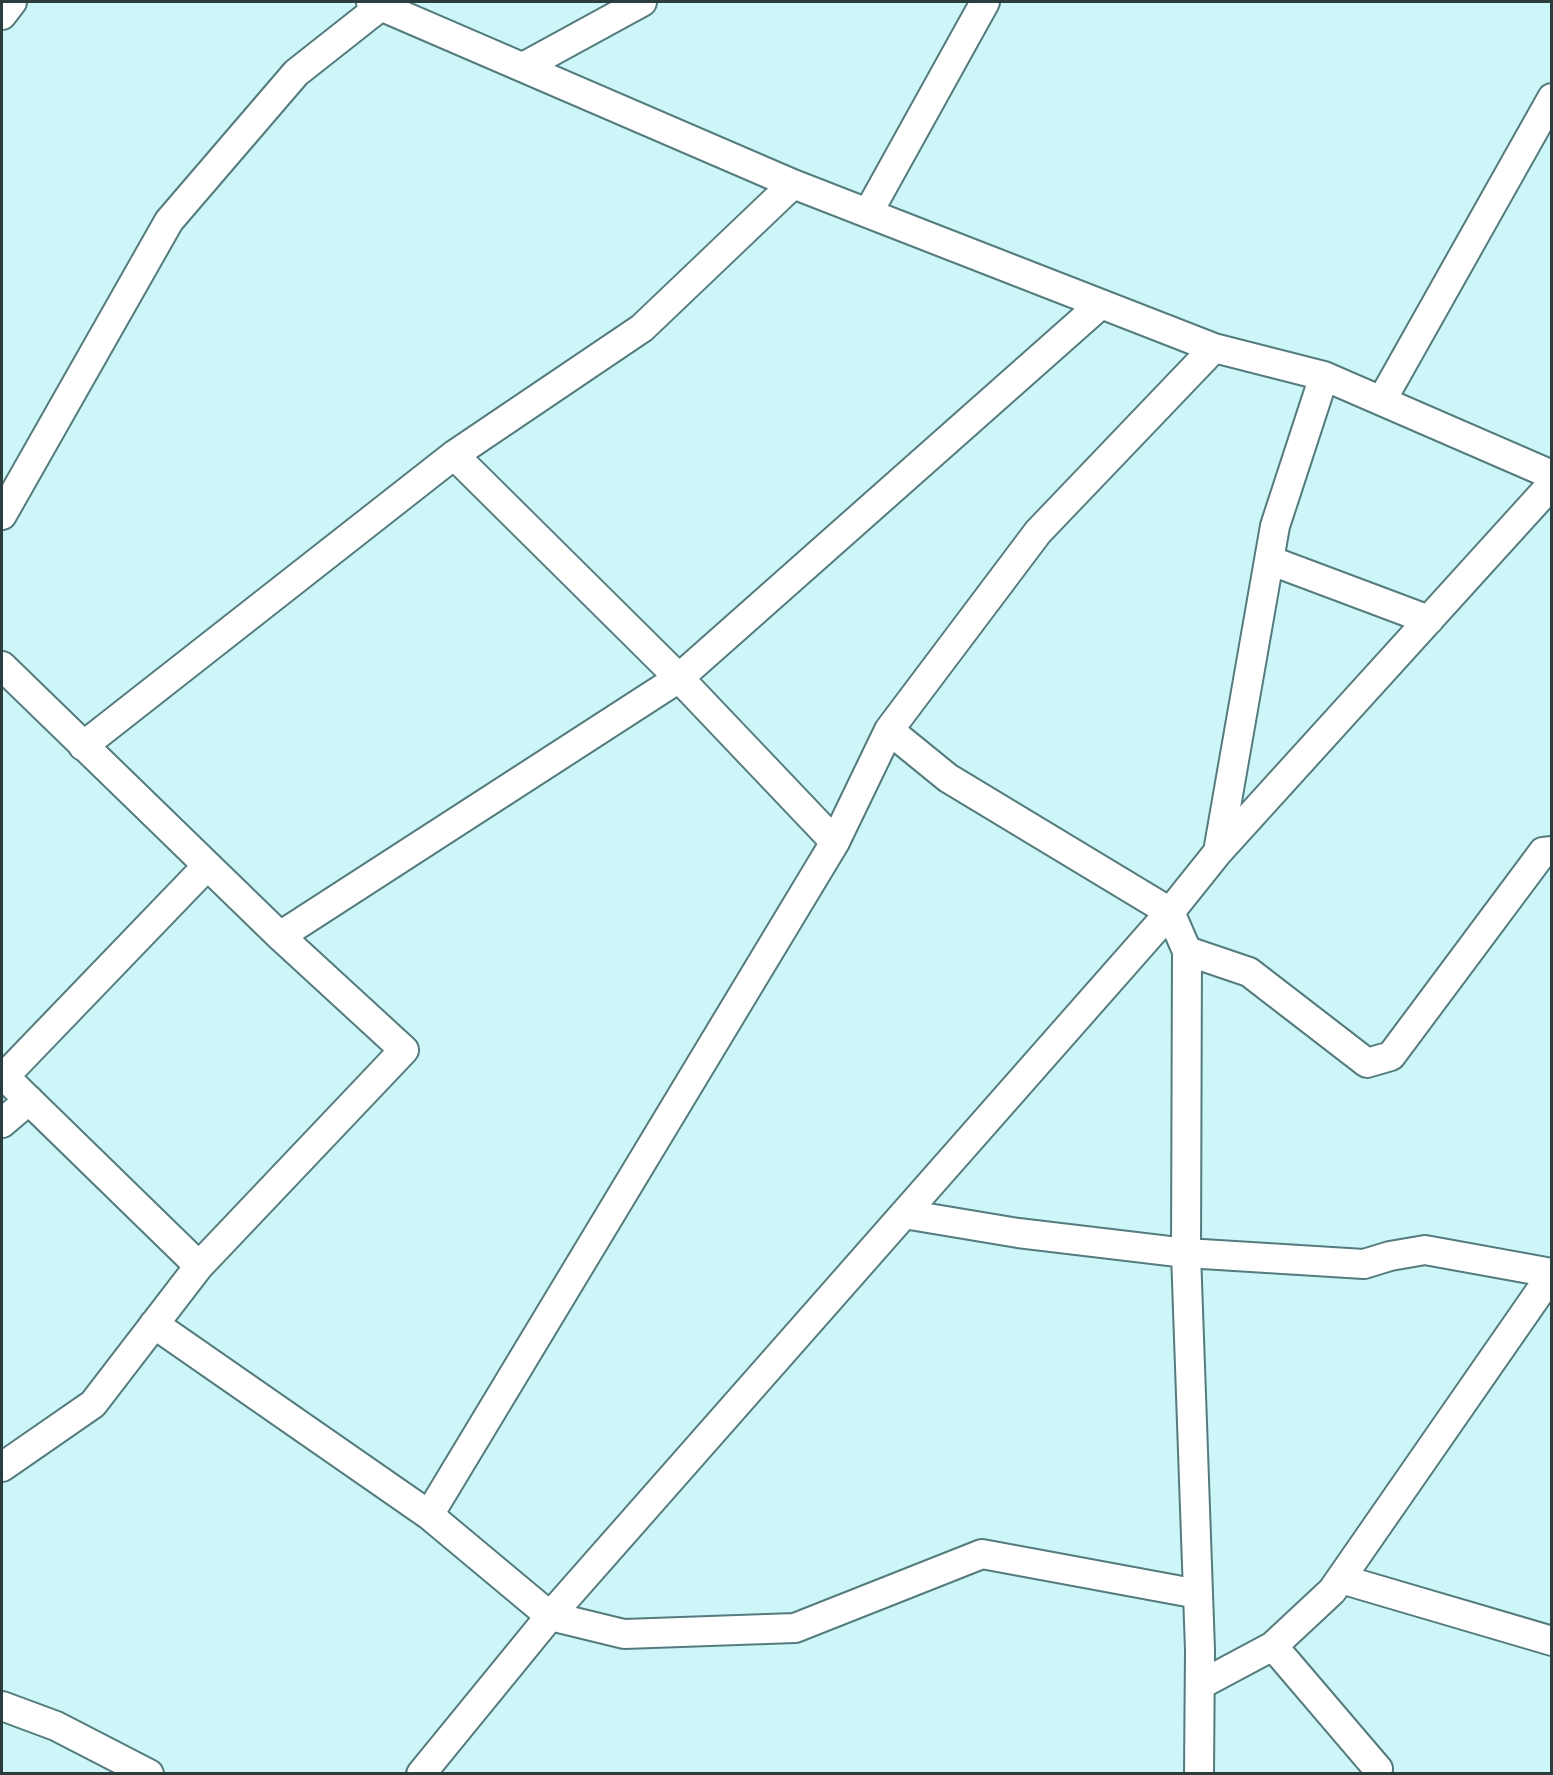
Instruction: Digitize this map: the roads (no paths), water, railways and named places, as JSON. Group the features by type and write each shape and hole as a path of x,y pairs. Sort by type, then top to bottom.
{"street":[{"path":"2,15 12,2"},
{"path":"523,67 642,2"},
{"path":"868,213 985,2"},
{"path":"2,515 169,221 296,73 380,3 793,184 1214,348 1324,376 1551,475"},
{"path":"1382,400 1547,115"},
{"path":"83,746 454,455 642,328 793,184"},
{"path":"280,936 679,678 1101,304"},
{"path":"429,1515 836,842 889,730 1038,532 1214,348"},
{"path":"1218,852 1275,526 1324,376"},
{"path":"454,455 679,678 836,842"},
{"path":"421,1773 550,1616 1170,912 1218,852 1551,484"},
{"path":"1269,560 1429,620"},
{"path":"2,666 280,936 404,1050 199,1266 93,1404 2,1467"},
{"path":"889,730 948,778 1170,912 1187,951 1186,1253 1198,1594 1199,1773"},
{"path":"1187,951 1248,972 1367,1063 1390,1056 1543,852 1551,851"},
{"path":"199,1266 3,1076 207,866"},
{"path":"2,1123 29,1100"},
{"path":"904,1214 1018,1233 1186,1253 1364,1264 1390,1256 1425,1250 1551,1274 1332,1591 1273,1646 1200,1684"},
{"path":"154,1324 429,1515 550,1616 624,1634 795,1628 982,1554 1198,1594"},
{"path":"1341,1579 1551,1641"},
{"path":"1273,1646 1378,1769"},
{"path":"2,1706 56,1726 149,1773"}]}
